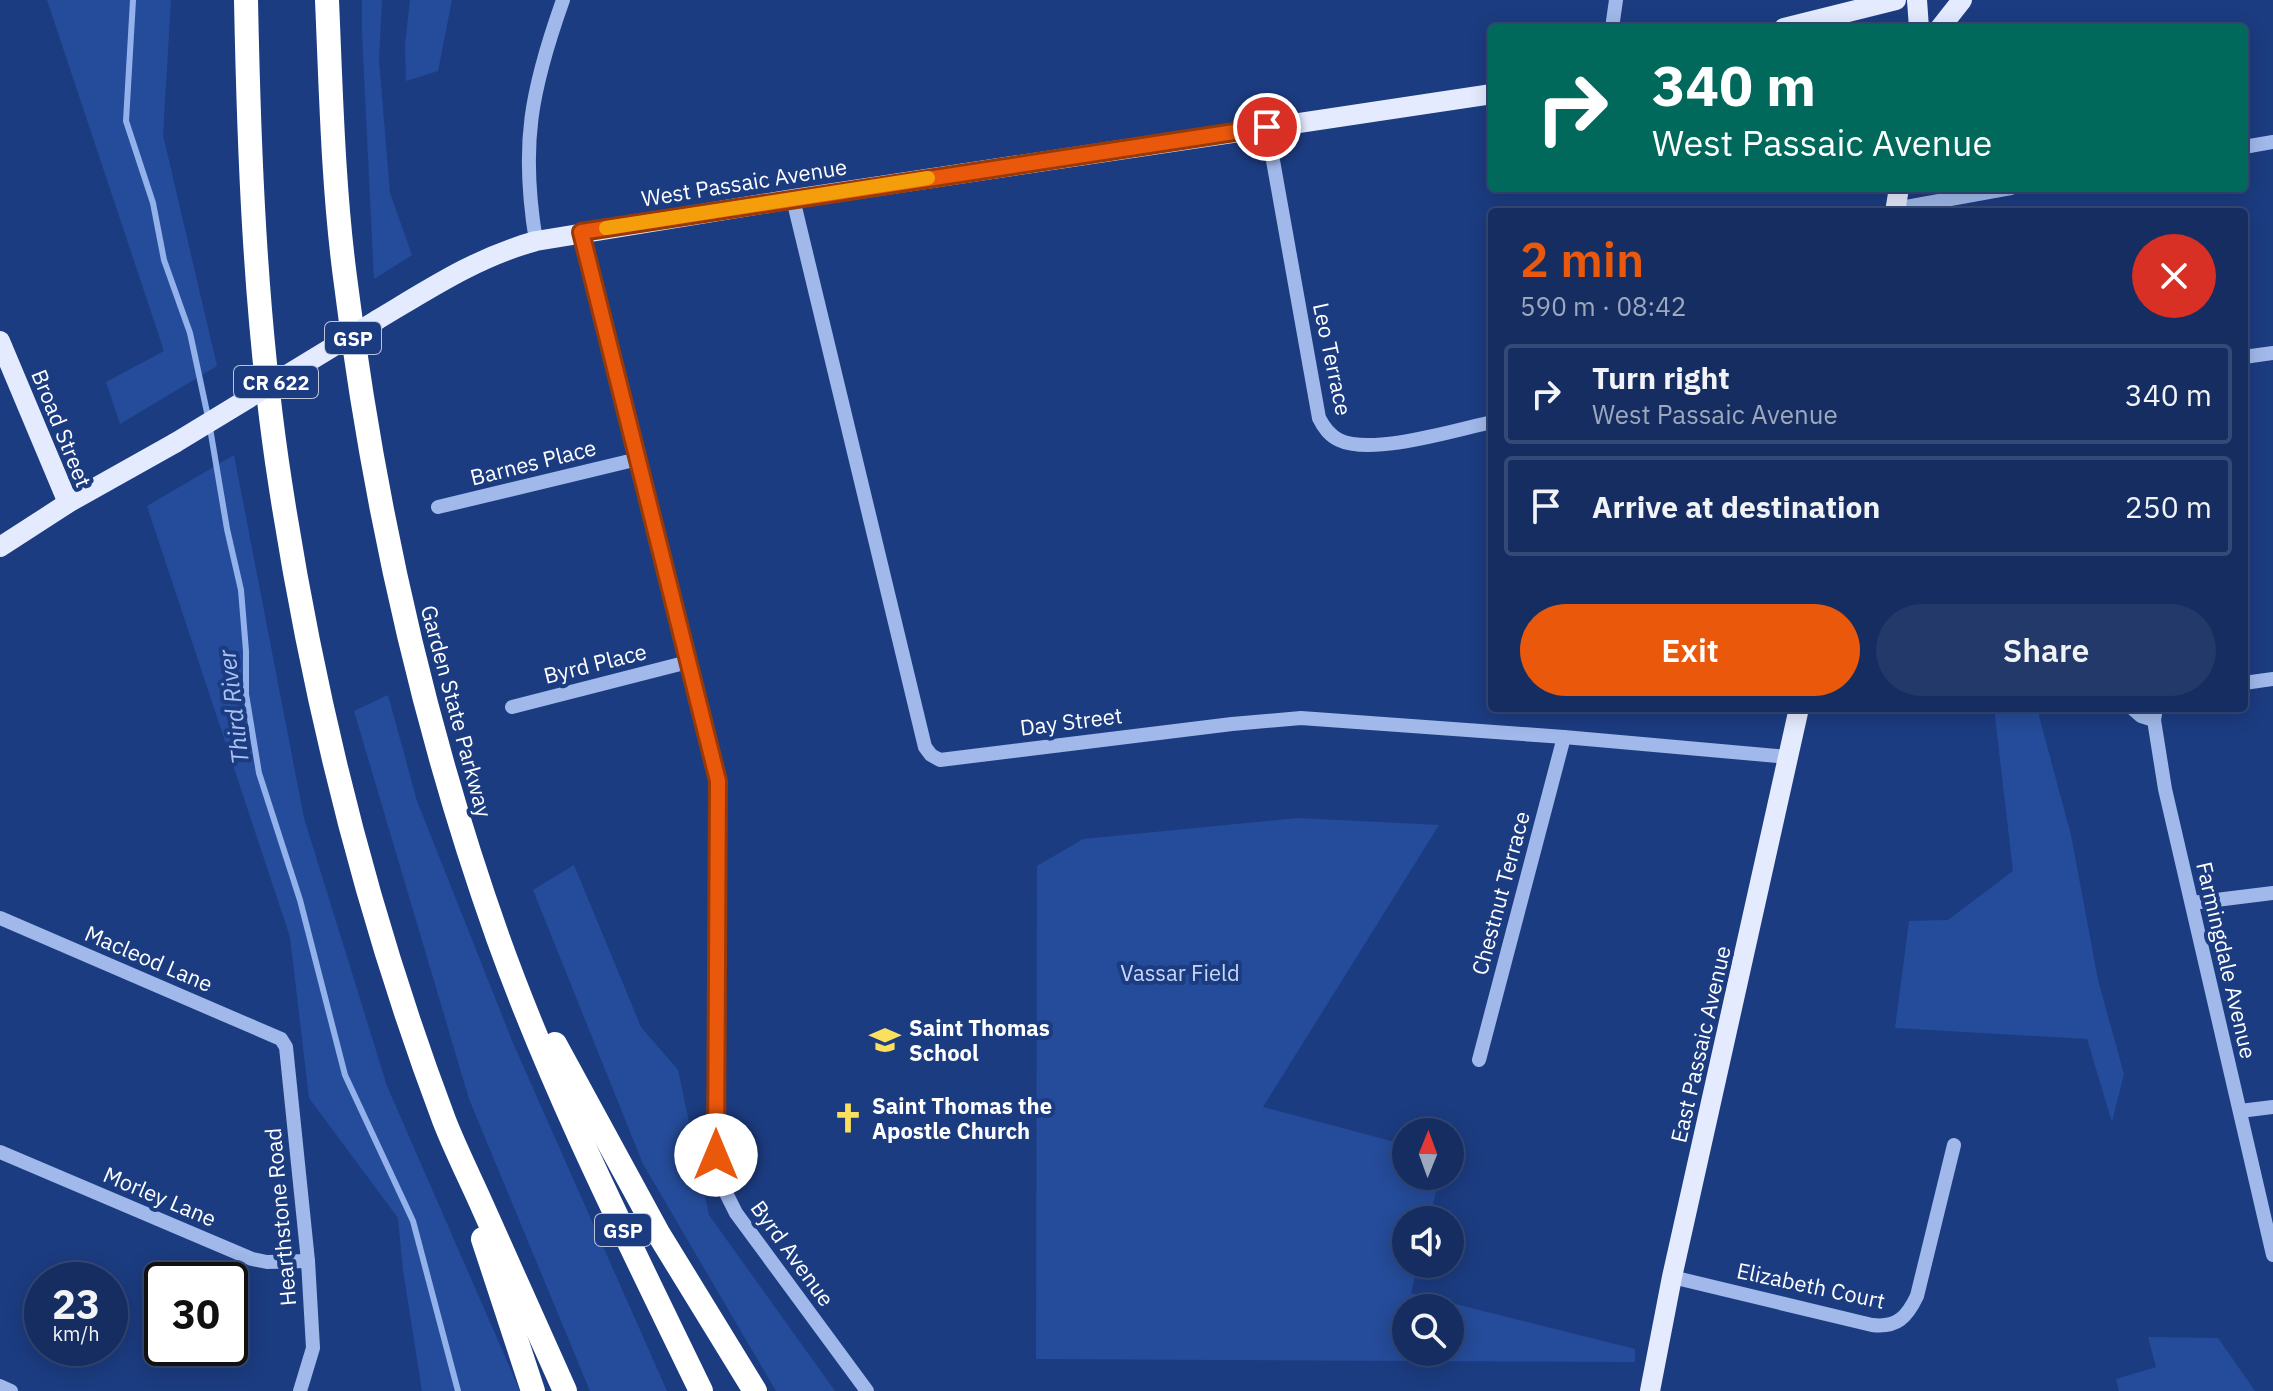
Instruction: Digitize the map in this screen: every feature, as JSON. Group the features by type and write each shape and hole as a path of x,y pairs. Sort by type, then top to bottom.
{"highway":[{"path":"246,0 252,196 263,332 277,459 318,694 361,867 533,1391"},
{"name":"Garden State Parkway","path":"327,0 333,138 343,259 363,410 416,671 454,810 499,940 549,1067 599,1180 701,1391"},
{"path":"499,940 658,1233 712,1326 755,1391"},
{"path":"445,1123 565,1391"}],"main road":[{"path":"1800,24 1896,0"},
{"path":"1917,0 1919,24"},
{"path":"1943,24 1962,0"},
{"name":"West Passaic Avenue","path":"68,503 175,443 477,261 503,250 581,232 1488,95"},
{"name":"Broad Street","path":"0,341 68,503 0,547"},
{"name":"East Passaic Avenue","path":"1650,1391 1672,1277 1798,712"}],"street":[{"path":"536,241 528,194 527,152 532,103 542,59 566,0"},
{"path":"1613,24 1616,0"},
{"name":"Leo Terrace","path":"1267,127 1319,418 1326,431 1341,441 1382,445 1488,423"},
{"path":"2248,146 2273,142"},
{"path":"1896,203 1980,192"},
{"name":"Day Street","path":"793,199 925,747 931,755 940,760 1301,718 1789,757"},
{"name":"Byrd Avenue","path":"581,232 718,781 716,1155 721,1183 736,1213 867,1391"},
{"path":"2248,356 2273,353"},
{"name":"Barnes Place","path":"438,507 638,459"},
{"name":"Byrd Place","path":"512,707 688,662"},
{"path":"2248,682 2273,679"},
{"path":"2136,712 2141,716 2155,714"},
{"name":"Farmingdale Avenue","path":"2155,714 2165,789 2273,1255"},
{"name":"Chestnut Terrace","path":"1479,1060 1564,737"},
{"path":"2192,903 2273,893"},
{"name":"Macleod Lane","path":"0,918 281,1039"},
{"name":"Hearthstone Road","path":"281,1039 286,1047 308,1261 313,1348 300,1391"},
{"path":"2240,1111 2273,1107"},
{"name":"Elizabeth Court","path":"1672,1277 1872,1325 1885,1327 1898,1322 1908,1314 1917,1296 1954,1145"},
{"name":"Morley Lane","path":"0,1152 252,1259 267,1262 308,1261"},
{"path":"0,1386 11,1391"}],"green space":[{"path":"47,0 171,0 163,135 217,366 120,424 106,382 164,351"},
{"path":"362,0 382,0 379,60 390,193 412,255 374,279 362,34"},
{"path":"410,0 452,0 438,71 406,81 405,45"},
{"path":"234,455 304,818 387,1086 520,1391 422,1391 398,1218 309,1098 290,937 147,506"},
{"path":"388,695 417,801 513,1043 667,1391 590,1391 469,1099 354,711"},
{"path":"1994,712 2040,712 2071,835 2098,980 2124,1074 2112,1122 2087,1039 1895,1028 1909,921 1948,920 2013,871"},
{"name":"Vassar Field","path":"1298,818 1439,825 1263,1107 1392,1141 1392,1190 1436,1190 1432,1206 1392,1206 1392,1278 1415,1278 1411,1293 1415,1294 1392,1294 1392,1361 1036,1359 1037,866 1083,839"},
{"path":"574,865 641,1027 678,1070 709,1215 835,1391 776,1391 643,1164 533,890"},
{"name":"Vassar Field","path":"1464,1306 1635,1349 1635,1362 1464,1361"},
{"path":"2148,1337 2218,1338 2255,1391 2119,1391 2116,1379 2156,1367"}],"waterway":[{"name":"Third River","path":"133,0 126,121 153,203 164,260 190,333 208,417"},
{"name":"Third River","path":"210,428 241,590 246,694 259,773 300,900 345,1075 413,1221 458,1391"}],"slow traffic":[{"path":"606,228 928,178"}],"place":[{"name":"Saint Thomas School","path":"885,1040"},
{"name":"Saint Thomas the Apostle Church","path":"848,1118"}],"route":[{"path":"716,1155 718,781 581,232 1267,127"}]}
